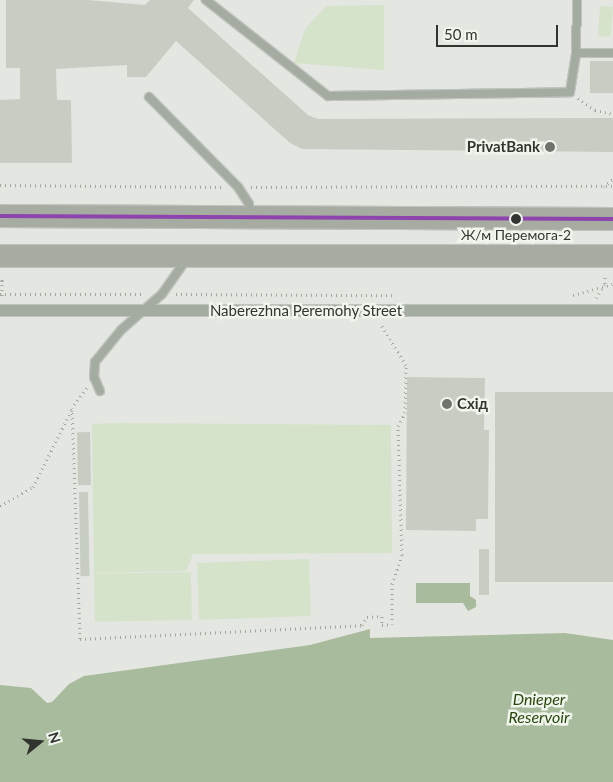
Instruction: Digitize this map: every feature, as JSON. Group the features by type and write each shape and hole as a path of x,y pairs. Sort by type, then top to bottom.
{"main road":[{"path":"0,216 613,219"},
{"path":"1,266 190,256 609,265"}],"street":[{"name":"Naberezhna Peremohy Street","path":"1,310 144,312 613,310"}],"lane":[{"path":"206,0 328,96 570,92 576,53 577,0"},
{"path":"576,53 613,53"},
{"path":"149,96 238,187 249,204 249,217"},
{"path":"100,391 94,377 96,362 121,330 144,312 162,294 190,256"}],"path":[{"path":"570,92 595,110 613,114"},
{"path":"604,187 613,178"},
{"path":"0,185 238,187 613,186"},
{"path":"589,310 605,284 609,265"},
{"path":"1,266 1,310"},
{"path":"570,296 605,284 613,284"},
{"path":"1,294 397,295"},
{"path":"72,408 80,639 362,625 367,617 382,616 382,625 392,624 392,584 402,555 398,426 405,413 406,365 372,311"},
{"path":"0,506 33,487 72,408 94,377"}],"shaded area":[{"path":"384,5 384,70 294,63 305,29 326,6"},
{"path":"600,6 613,7 611,37 598,36"},
{"path":"92,424 391,425 392,553 193,554 186,571 94,573"},
{"path":"309,559 311,616 199,620 197,563"},
{"path":"191,572 192,620 95,622 94,574"}],"water":[{"path":"416,583 470,583 470,596 476,600 476,607 468,611 463,603 416,603"},
{"name":"Dnieper Reservoir","path":"370,629 370,638 565,633 613,640 613,782 0,782 0,685 31,688 47,703 52,702 69,684 84,676 310,645"}],"building":[{"path":"6,0 88,0 145,5 150,0 194,0 188,8 308,115 318,119 613,118 613,152 302,149 290,143 176,41 146,77 127,77 127,65 56,69 57,100 71,100 72,163 0,163 0,100 20,99 20,68 6,68"},
{"path":"590,61 613,61 613,93 590,93"},
{"path":"407,377 485,378 484,430 489,430 488,519 476,519 476,531 406,530"},
{"path":"495,392 613,392 613,582 495,582"},
{"path":"77,432 90,432 91,485 78,485"},
{"path":"79,492 88,492 89,576 80,576"},
{"path":"479,549 489,549 489,595 479,595"}],"transit line":[{"path":"0,216 613,219"}],"place":[{"name":"PrivatBank","path":"550,147"},
{"name":"Ж/м Перемога-2","path":"516,219"},
{"name":"Схід","path":"447,404"}]}
